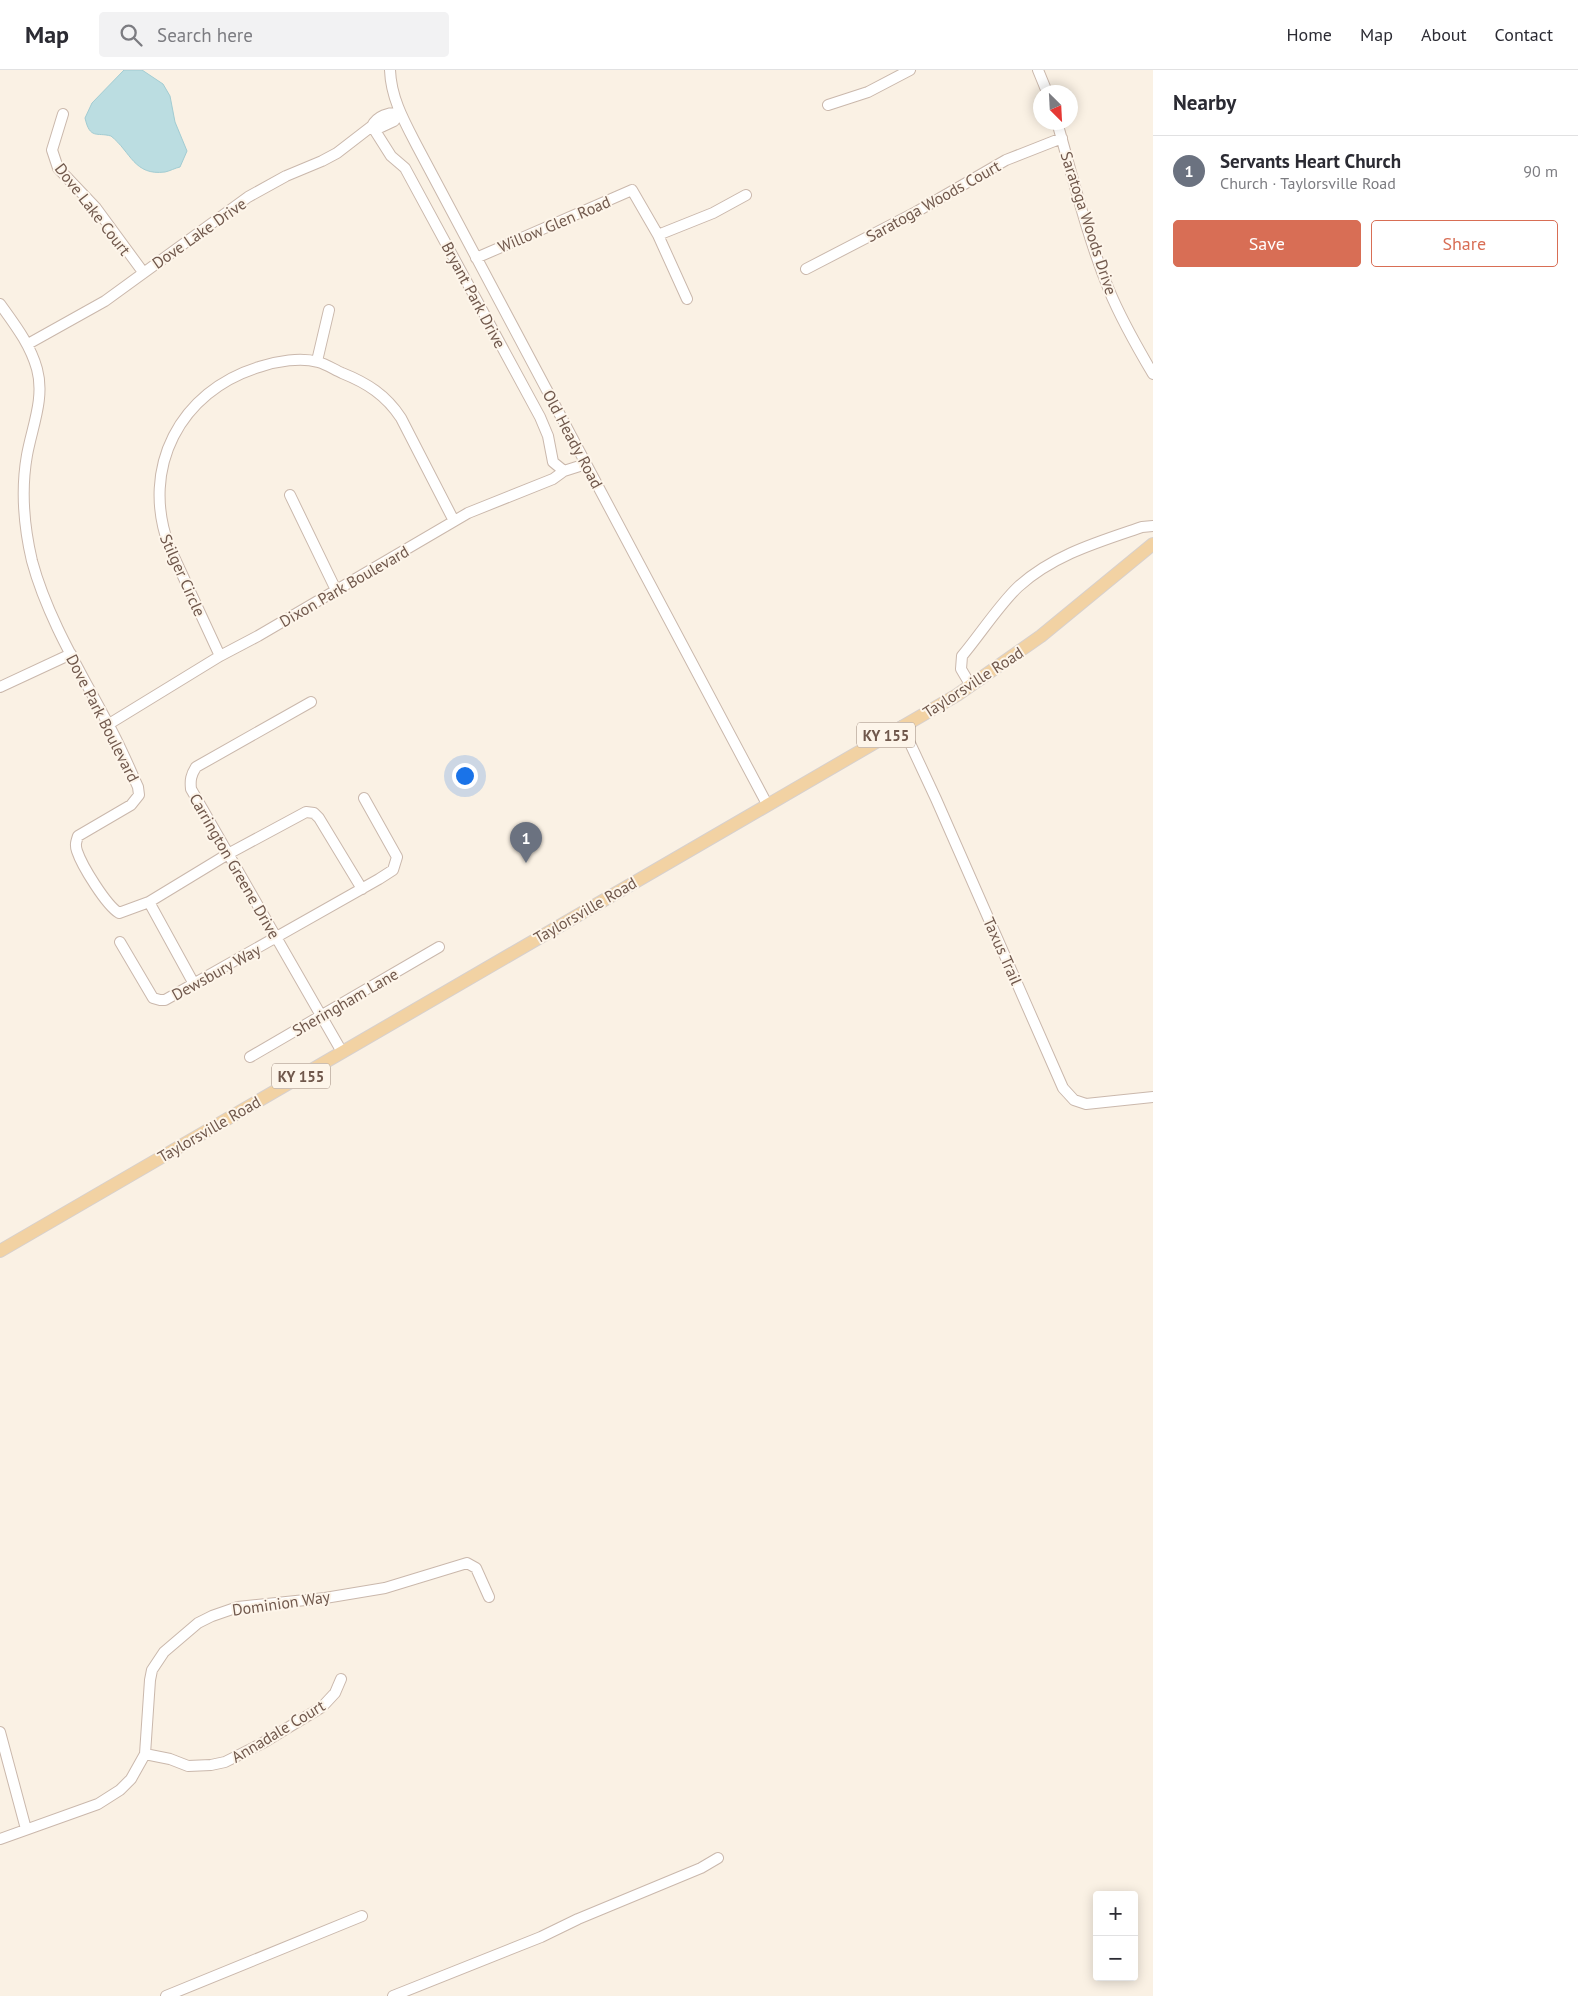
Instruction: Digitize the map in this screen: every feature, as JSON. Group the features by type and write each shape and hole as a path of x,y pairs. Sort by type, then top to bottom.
{"main road":[{"name":"Taylorsville Road","path":"0,1251 971,686 1041,636 1153,544"}],"street":[{"name":"Old Heady Road","path":"390,70 392,90 400,113 767,804"},
{"path":"828,105 868,92 910,70"},
{"path":"1038,70 1044,85"},
{"name":"Dove Lake Drive","path":"28,344 105,301 248,197 286,176 337,153 372,126 379,128 394,121 400,113"},
{"name":"Dove Lake Court","path":"64,114 52,150 58,168 96,208 143,272"},
{"name":"Bryant Park Drive","path":"372,126 390,156 405,168 540,417 548,436 553,462 564,471"},
{"name":"Saratoga Woods Drive","path":"1060,130 1109,291 1153,374"},
{"name":"Saratoga Woods Court","path":"806,269 862,241 1006,160 1062,138"},
{"name":"Willow Glen Road","path":"476,258 632,190 658,235"},
{"path":"687,299 658,235 713,214 746,195"},
{"name":"Dove Park Boulevard","path":"0,304 28,344 37,371 39,398 27,457 24,498 26,526 32,560 42,590 71,654 109,724 138,787 139,795 131,806 78,836 75,843 77,852 110,908 119,913 149,902 228,854 295,816 306,812 314,813 319,818 362,889"},
{"path":"317,361 329,310"},
{"name":"Stilger Circle","path":"220,656 162,529 160,479 167,448 175,431 186,415 210,391 229,378 269,364 286,361 317,361 365,383 391,403 401,418 454,521"},
{"name":"Dixon Park Boulevard","path":"109,724 220,656 468,513 552,478 564,471 586,464"},
{"path":"290,495 336,590"},
{"path":"971,686 961,669 962,656 1020,585 1071,552 1142,527 1153,526"},
{"path":"0,687 71,654"},
{"name":"Carrington Greene Drive","path":"311,702 196,768 191,774 191,789 342,1052"},
{"name":"Taxus Trail","path":"902,726 944,816 1063,1088 1074,1100 1086,1104 1153,1097"},
{"name":"Dewsbury Way","path":"120,942 153,998 165,1000 362,889 393,870 397,858 364,798"},
{"path":"149,902 194,984"},
{"name":"Sheringham Lane","path":"250,1057 440,947"},
{"name":"Dominion Way","path":"0,1839 98,1804 109,1798 131,1779 145,1754 152,1670 157,1660 169,1647 198,1624 212,1616 238,1607 325,1598 385,1588 467,1563 476,1568 488,1596"},
{"name":"Annadale Court","path":"145,1754 170,1759 188,1766 225,1762 261,1744 322,1708 335,1693 341,1679"},
{"path":"0,1732 26,1829"},
{"path":"393,1996 547,1934 578,1919 701,1868 718,1858"},
{"path":"166,1996 362,1916"}],"water":[{"path":"124,70 142,70 163,84 170,96 175,122 187,151 180,167 165,172 146,170 140,167 111,136 95,134 89,130 85,118 92,103"}],"place":[{"name":"Servants Heart Church","path":"526,863"}]}
